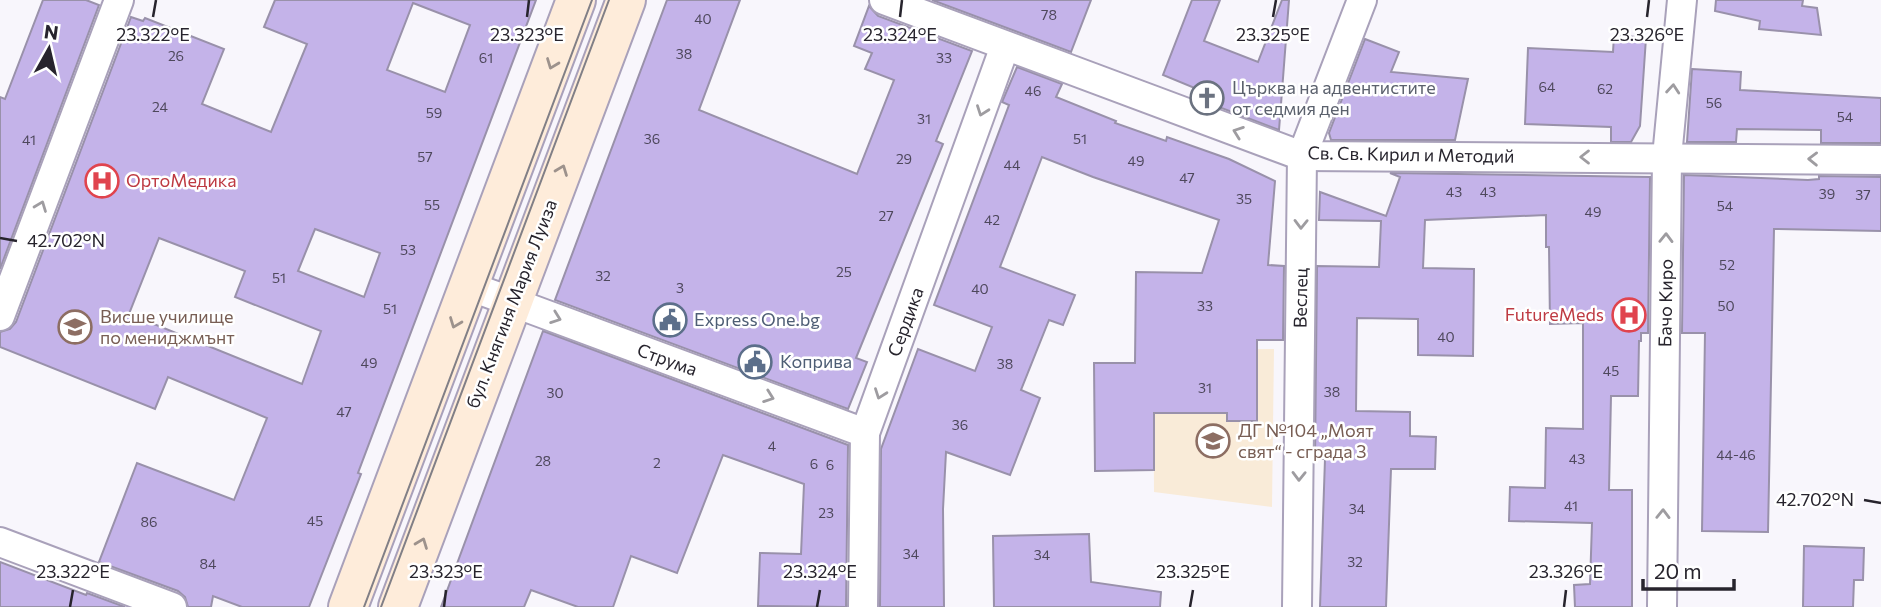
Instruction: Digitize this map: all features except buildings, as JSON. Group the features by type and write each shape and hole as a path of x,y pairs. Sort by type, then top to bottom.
{"main road":[{"path":"348,607 576,0"},
{"name":"бул. Княгиня Мария Луиза","path":"398,607 626,0"}],"street":[{"path":"0,316 119,0"},
{"name":"Св. Св. Кирил и Методий","path":"884,0 1302,156 1881,160"},
{"name":"Веслец","path":"1297,607 1302,156 1362,0"},
{"name":"Бачо Киро","path":"1662,607 1667,157 1682,0"},
{"name":"Сердика","path":"863,607 865,433 1005,46"},
{"name":"Струма","path":"469,286 865,433"},
{"path":"0,542 172,607"}],"shaded area":[{"name":"ДГ №104 „Моят свят“ - сграда 3","path":"1274,349 1272,507 1154,492 1153,350"}],"tram line":[{"path":"364,607 592,0"},
{"path":"381,607 609,0"}],"place":[{"name":"Църква на адвентистите от седмия ден","path":"1207,98"},
{"name":"ОртоМедика","path":"102,181"},
{"name":"FutureMeds","path":"1629,315"},
{"name":"Express One.bg","path":"670,320"},
{"name":"Висше училище по мениджмънт","path":"75,327"},
{"name":"Коприва","path":"755,362"},
{"name":"ДГ №104 „Моят свят“ - сграда 3","path":"1213,441"}]}
